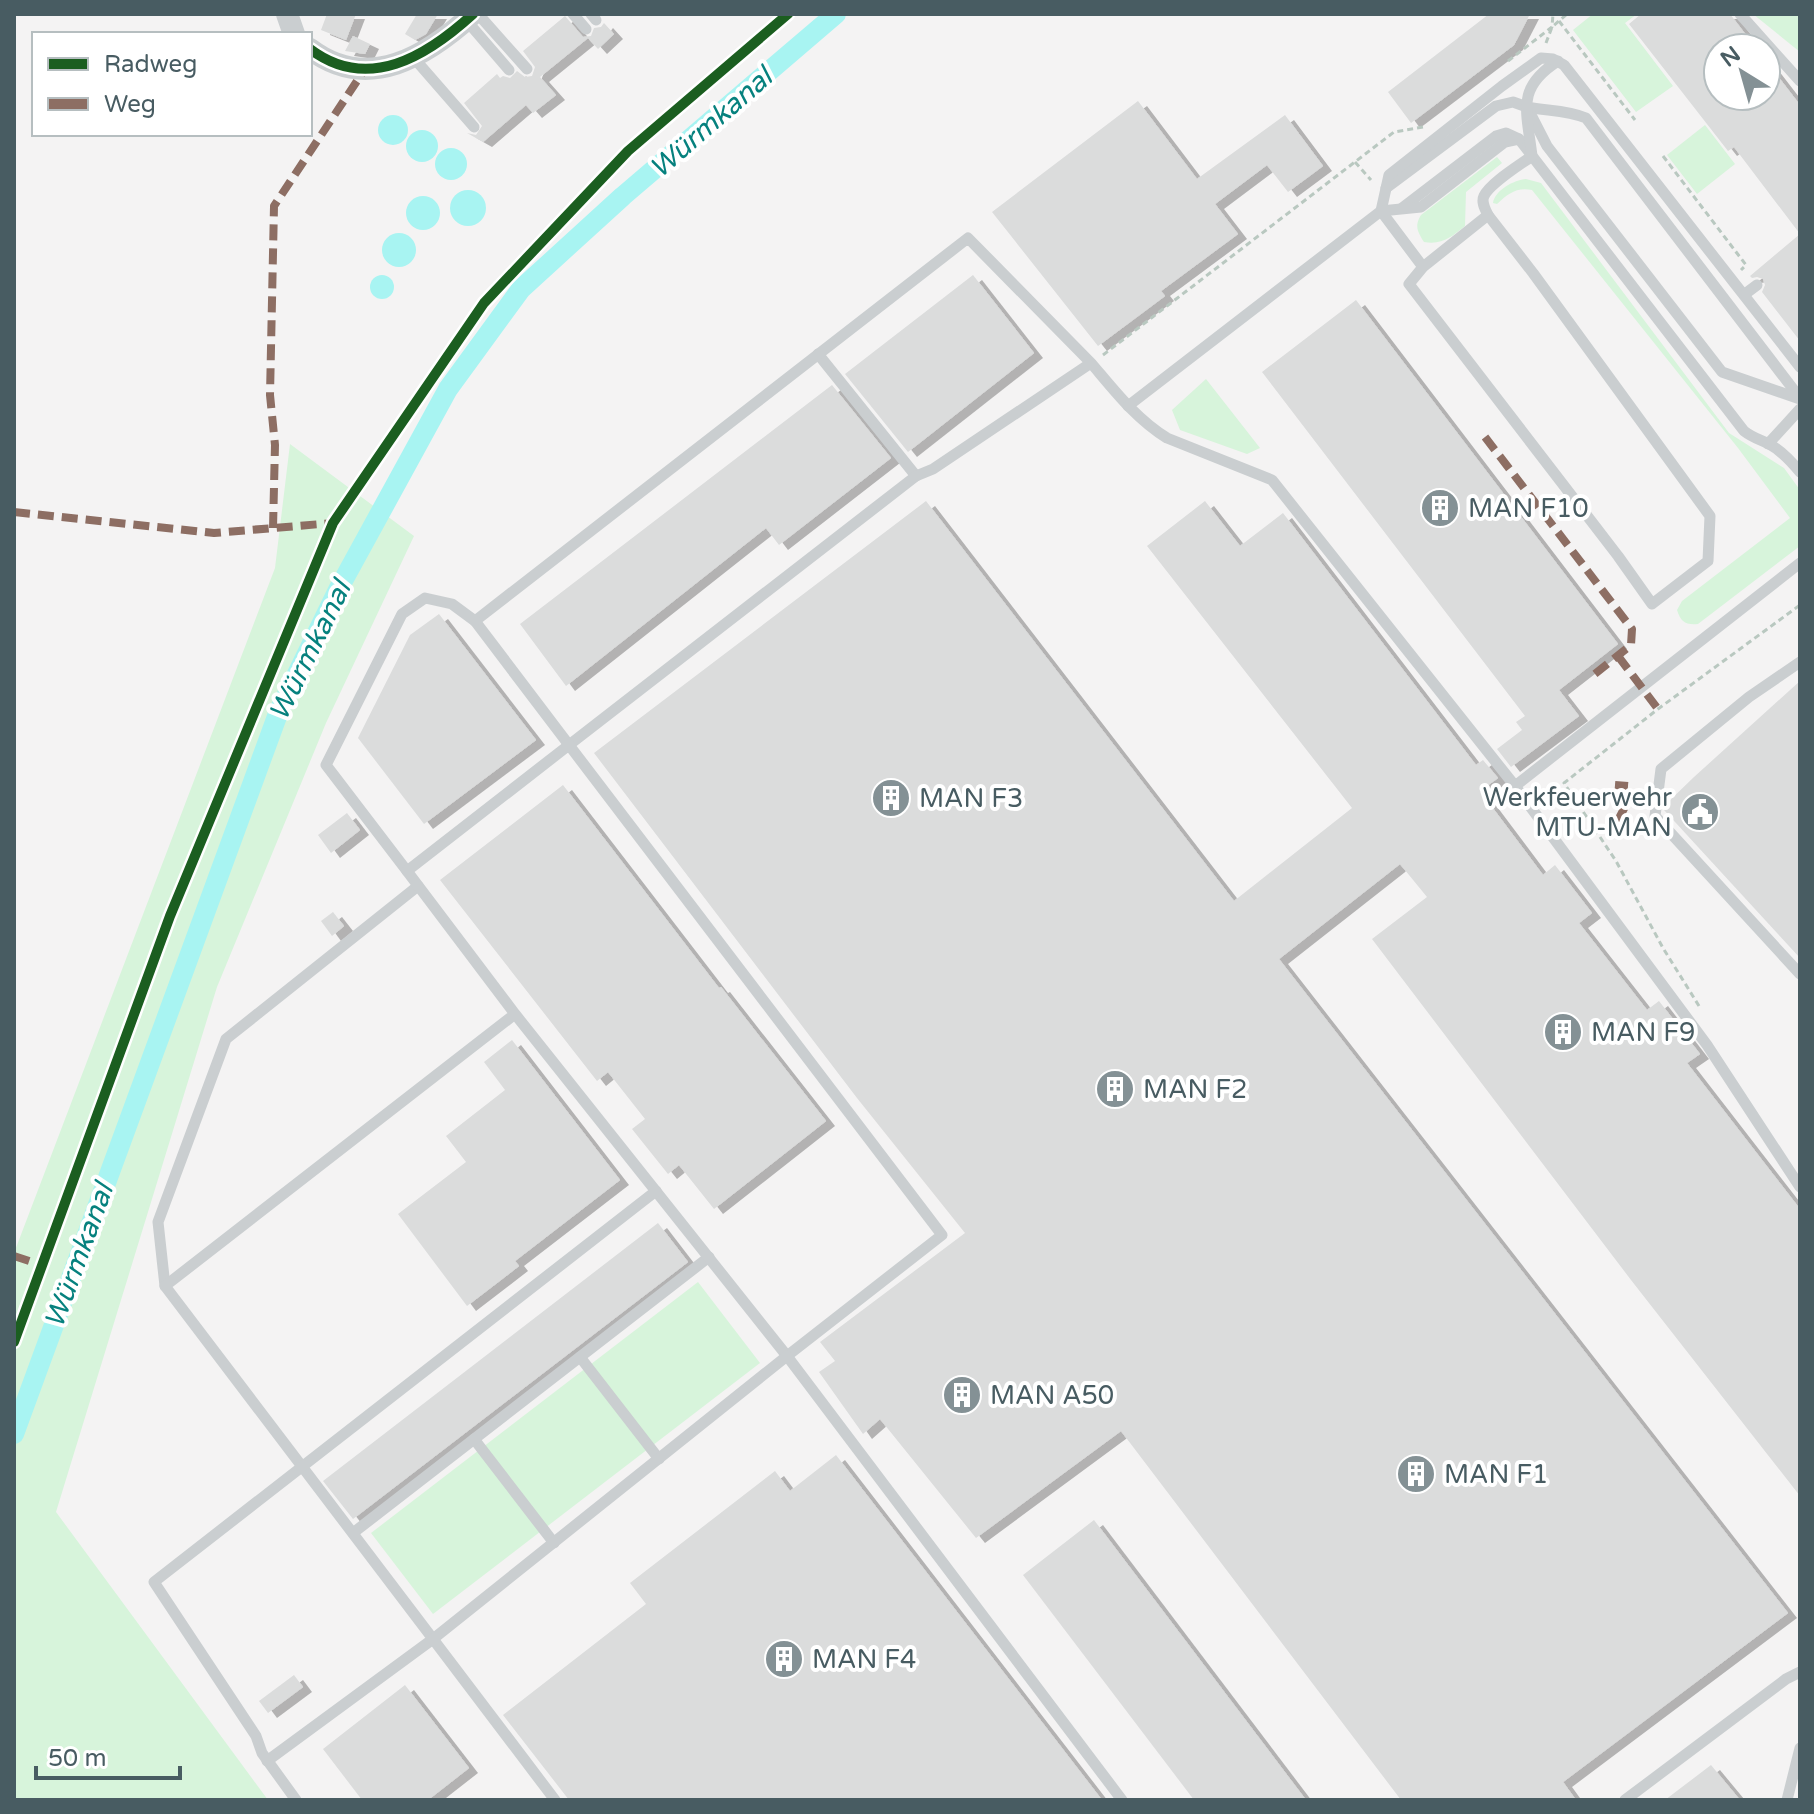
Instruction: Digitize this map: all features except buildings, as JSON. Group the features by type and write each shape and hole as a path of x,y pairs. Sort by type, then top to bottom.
{"street":[{"path":"312,51 324,60 349,69 384,69 413,57 443,39 472,16"}],"lane":[{"path":"573,14 586,29"},
{"path":"1740,14 1800,81"},
{"path":"472,16 527,69"},
{"path":"472,16 509,70"},
{"path":"413,57 474,127"},
{"path":"1423,267 1381,211 1389,175 1541,58 1558,61 1733,278 1800,367"},
{"path":"1532,156 1527,107 1529,88 1539,73 1558,61"},
{"path":"1386,188 1496,106 1513,102 1550,112 1569,111 1586,118 1800,398"},
{"path":"1527,107 1547,146 1722,372 1800,398"},
{"path":"1128,406 1381,211 1421,207 1505,142 1519,139 1744,431 1787,457 1800,472"},
{"path":"1488,215 1423,267 1409,284 1652,604 1708,561 1710,516 1483,205 1483,196 1493,186 1532,156"},
{"path":"475,621 968,238 1091,363 1143,421 1167,438 1272,480 1515,786 1707,1045 1800,1187"},
{"path":"1745,294 1757,285"},
{"path":"818,354 916,476"},
{"path":"407,871 916,476 933,469 1091,363"},
{"path":"1768,444 1800,409"},
{"path":"1515,786 1800,563"},
{"path":"267,1761 433,1639 787,1356 942,1235 475,621 452,604 425,598 402,614 326,765 515,1014 787,1356 1122,1800"},
{"path":"1800,662 1749,697 1661,769 1655,816 1800,974"},
{"path":"418,886 226,1039 158,1222 165,1286 555,1800"},
{"path":"165,1286 515,1014"},
{"path":"296,1800 267,1761 256,1736 154,1582 656,1191"},
{"path":"353,1533 709,1257"},
{"path":"580,1357 659,1459"},
{"path":"474,1439 554,1543"},
{"path":"1625,1800 1786,1679 1800,1672"},
{"path":"1787,1800 1800,1748"}],"path":[{"path":"1541,58 1552,27 1553,14"},
{"path":"1552,27 1567,14"},
{"path":"1559,21 1635,120"},
{"path":"1091,363 1394,132 1421,128"},
{"path":"1663,156 1746,265 1733,278"}],"green space":[{"path":"1593,14 1637,14 1625,23 1673,86 1636,112 1573,30"},
{"path":"1753,14 1800,14 1800,52 1782,37 1782,32 1775,32"},
{"path":"1705,125 1735,164 1697,194 1667,155"},
{"path":"1497,157 1502,163 1466,192 1465,226 1442,241 1424,242 1418,229 1421,215"},
{"path":"1526,179 1541,183 1729,433 1784,468 1800,490 1800,546 1698,624 1684,622 1680,617 1677,610 1682,601 1790,518 1738,448 1532,190 1517,190 1497,204 1493,203 1506,186"},
{"path":"1206,379 1260,448 1247,454 1180,430 1172,410"},
{"path":"290,444 414,536 326,723 217,987 56,1512 268,1800 14,1800 14,1253 275,568"},
{"path":"698,1282 760,1363 433,1614 371,1533"}],"water":[{"path":"393,115 404,119 408,130 404,141 393,145 382,141 378,130 382,119"},
{"path":"422,130 433,135 438,146 433,157 422,162 411,157 406,146 411,135"},
{"path":"451,148 462,153 467,164 462,175 451,180 440,175 435,164 440,153"},
{"path":"468,190 481,195 486,208 481,221 468,226 455,221 450,208 455,195"},
{"path":"423,196 435,201 440,213 435,225 423,230 411,225 406,213 411,201"},
{"path":"399,233 411,238 416,250 411,262 399,267 387,262 382,250 387,238"},
{"path":"382,275 393,282 394,287 387,298 382,299 371,292 370,287 377,276"}],"waterway":[{"name":"Würmkanal","path":"14,1434 279,711 339,588 448,389 521,289 623,196 836,14"}],"marked path":[{"path":"273,528 275,445 270,395 274,206 365,69"},
{"path":"1485,437 1632,629 1631,645 1591,677"},
{"path":"14,512 214,533 333,523"},
{"path":"1618,656 1658,709"},
{"path":"1615,785 1628,786"},
{"path":"1617,822 1628,801 1634,797"},
{"path":"14,1256 44,1266"}],"cycle path":[{"path":"312,50 332,62 353,68 396,64 436,43 473,14"},
{"path":"14,1342 170,916 333,523 484,303 628,151 788,14"}],"place":[{"name":"MAN F10","path":"1440,508"},
{"name":"MAN F3","path":"891,798"},
{"name":"Werkfeuerwehr MTU-MAN","path":"1700,812"},
{"name":"MAN F9","path":"1563,1032"},
{"name":"MAN F2","path":"1115,1089"},
{"name":"MAN A50","path":"962,1395"},
{"name":"MAN F1","path":"1416,1474"},
{"name":"MAN F4","path":"784,1659"}]}
